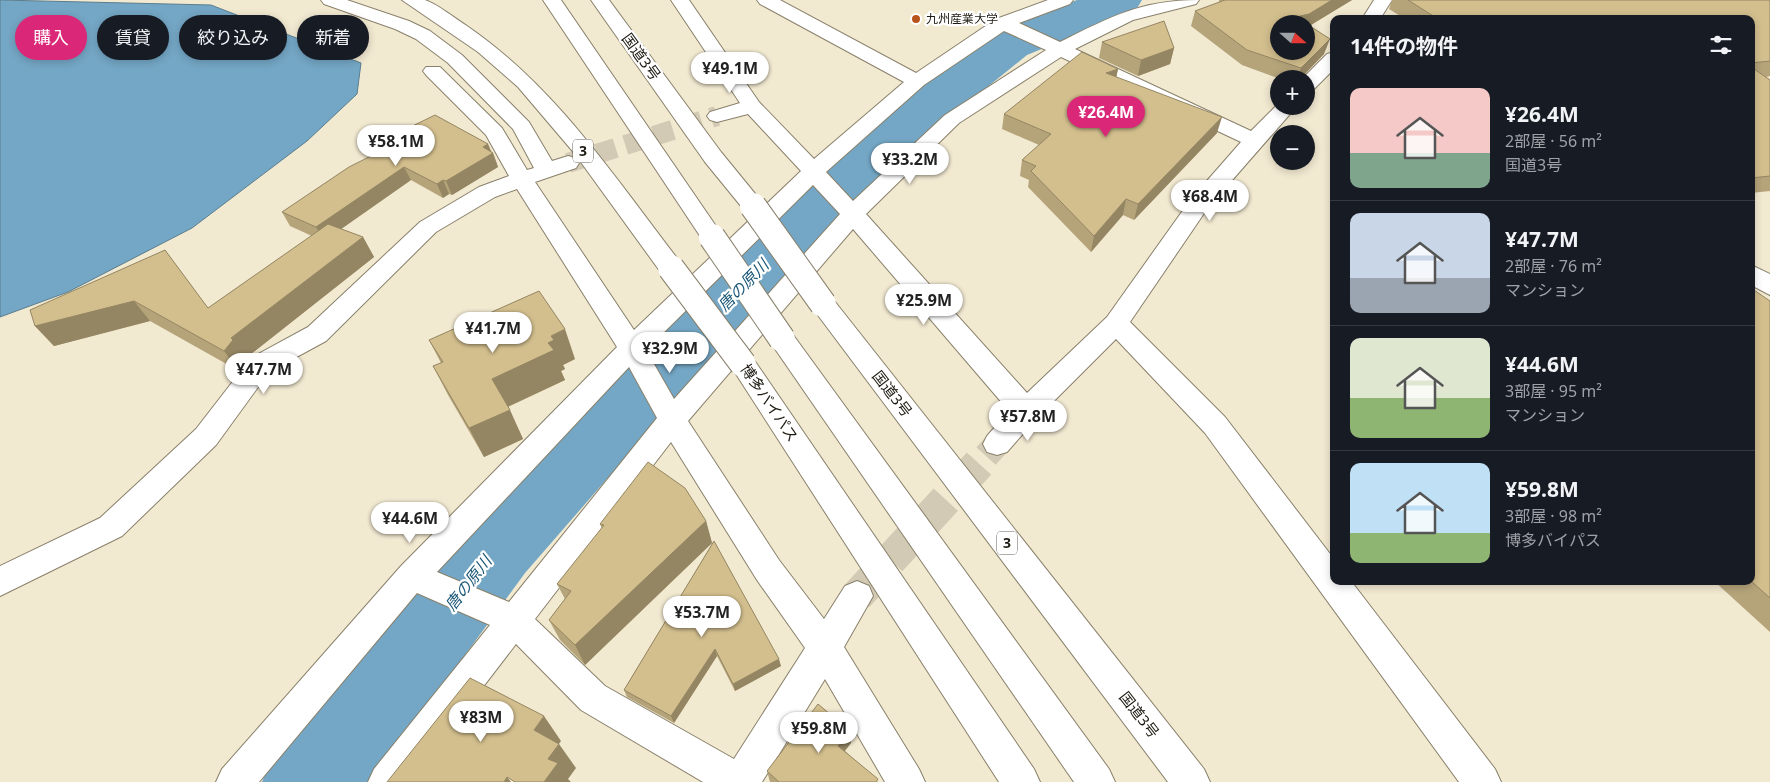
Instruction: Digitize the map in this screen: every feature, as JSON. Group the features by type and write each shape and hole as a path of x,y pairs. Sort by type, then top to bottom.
{"main road":[{"path":"330,0 370,5 402,25 423,35 455,59 522,126 546,170"},
{"name":"博多バイパス","path":"411,0 443,18 482,46 524,83 563,126 743,364 1021,782"},
{"name":"3","path":"553,0 626,37"},
{"name":"3","path":"553,0 782,339 1096,782"},
{"name":"国道3号","path":"600,0 713,157 753,206 823,304 1191,782"},
{"path":"680,0 752,106 853,214 1026,411"},
{"path":"766,0 807,20 917,81"},
{"path":"235,782 412,576 632,348 812,172 917,81 1003,23 1064,0"},
{"path":"387,782 672,420 853,214 952,120 1059,50 1127,16 1190,0"},
{"path":"1003,23 1254,140"},
{"path":"1315,77 1330,62"},
{"path":"433,71 495,132 521,178 632,348 672,420 768,570 825,648 906,782"},
{"path":"717,116 752,106"},
{"path":"997,444 1026,411 1116,323 1199,204 1278,115"},
{"path":"0,582 111,527 206,437 260,366 318,334 428,227 487,192 521,178 568,163"},
{"path":"1755,277 1770,286"},
{"path":"1116,323 1214,425 1330,580"},
{"path":"412,576 514,619 593,698 740,782 857,596"},
{"path":"1334,585 1482,782"}],"water":[{"path":"0,0 211,5 237,15 179,15 179,60 287,60 287,34 297,38 297,60 353,60 361,63 357,94 307,141 192,228 68,292 0,317"}],"building":[{"path":"1225,0 1332,0 1309,14 1270,15 1270,58 1247,50 1195,11"},
{"path":"1408,0 1770,0 1770,61 1755,63 1755,15 1432,15"},
{"path":"1164,21 1174,48 1141,60 1102,42"},
{"path":"1315,29 1330,39 1315,54"},
{"path":"1082,52 1118,69 1106,73 1222,117 1138,204 1126,199 1094,236 1031,171 1036,166 1022,160 1051,134 1004,114"},
{"path":"1277,60 1309,60 1301,68"},
{"path":"1755,70 1770,80 1770,176 1755,178"},
{"path":"435,115 488,144 483,147 493,153 446,181 443,180 437,184 404,167 316,227 282,212 349,167 395,144 386,139"},
{"path":"328,224 363,237 231,338 233,340 224,351 134,301 35,326 30,310 165,250 208,308"},
{"path":"539,291 565,329 551,336 554,340 548,343 554,350 492,379 510,410 469,428 433,366 443,362 429,340"},
{"path":"1755,291 1770,301 1770,598 1755,585"},
{"path":"648,462 685,488 706,521 575,645 549,620 571,591 557,584 604,525 600,524"},
{"path":"714,541 779,659 733,684 715,649 671,716 624,690"},
{"path":"470,678 544,716 534,730 559,744 548,759 558,763 544,782 515,782 507,777 504,782 387,782"},
{"path":"818,704 850,731 838,746 878,779 876,782 779,782 767,771"}],"waterway":[{"name":"唐の原川","path":"311,782 408,662 496,548 662,368 876,149 1009,44 1119,0"}],"tunnel":[{"path":"568,163 717,116"},
{"path":"986,456 997,444"},
{"path":"857,596 987,455"}],"place":[{"name":"九州産業大学","path":"916,19"}]}
